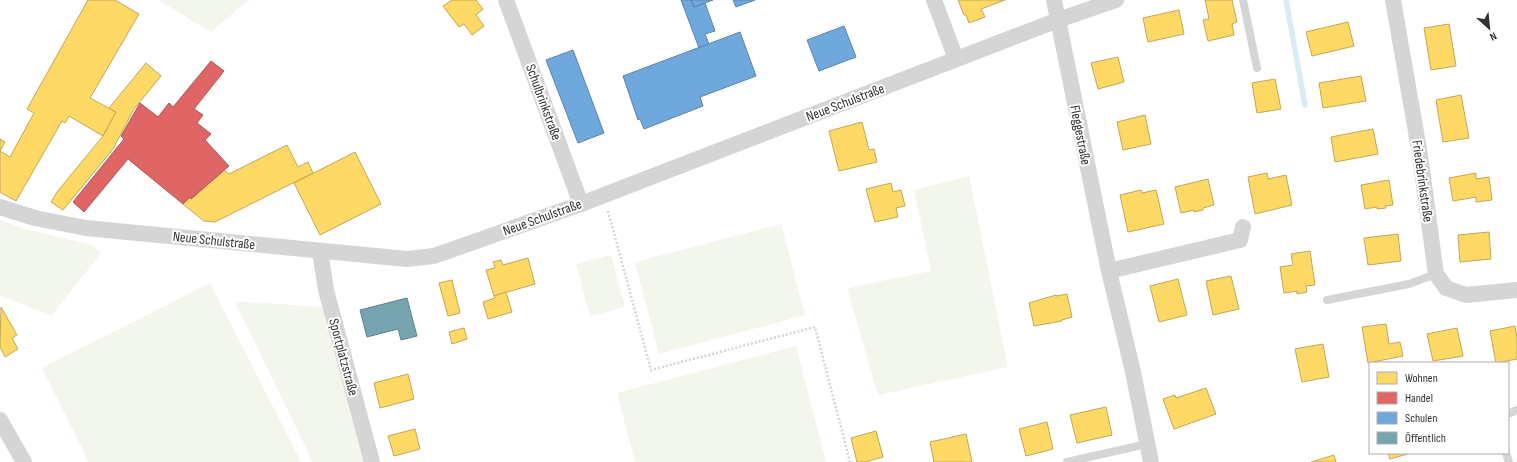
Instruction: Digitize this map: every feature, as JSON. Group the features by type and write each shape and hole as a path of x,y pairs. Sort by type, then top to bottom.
{"street":[{"name":"Schulbrinkstraße","path":"506,0 581,204"},
{"path":"934,0 956,59"},
{"name":"Fleggestraße","path":"1054,0 1109,271 1133,372 1151,462"},
{"name":"Neue Schulstraße","path":"0,208 35,218 86,228 407,259 434,256 581,204 1058,20 1116,0"},
{"name":"Friedebrinkstraße","path":"1393,0 1420,155 1436,274"},
{"path":"1109,271 1240,240 1243,227"},
{"name":"Sportplatzstraße","path":"320,251 326,290 372,462"},
{"path":"1436,274 1446,288 1466,295 1517,290"},
{"path":"0,420 24,462"}],"lane":[{"path":"1243,0 1257,68"},
{"path":"1327,300 1409,284 1436,274"},
{"path":"1067,462 1147,444"}],"path":[{"path":"604,195 651,370 815,327 850,462"}],"shaded area":[{"path":"158,0 248,0 211,32"},
{"path":"969,176 1008,367 878,395 847,288 931,271 914,190"},
{"path":"0,220 28,230 89,244 101,253 51,316 0,295"},
{"path":"781,224 805,315 659,354 635,262"},
{"path":"611,255 625,307 590,316 576,264"},
{"path":"210,283 301,462 89,462 42,368"},
{"path":"235,302 322,307 364,462 313,462"},
{"path":"796,346 826,462 635,462 617,393"}],"building: Wohnen":[{"path":"88,0 115,0 139,14 90,98 116,112 103,136 69,116 65,123 62,121 16,201 0,192 0,151 10,157 34,113 27,109"},
{"path":"452,0 476,0 483,9 476,15 484,26 472,35 464,24 459,27 443,6"},
{"path":"958,0 1005,0 981,9 985,17 969,23"},
{"path":"1205,0 1232,0 1237,22 1232,24 1234,35 1208,41 1203,20 1209,19"},
{"path":"1179,10 1184,34 1148,42 1143,18"},
{"path":"1348,22 1354,46 1312,56 1306,32"},
{"path":"1449,24 1456,66 1431,70 1424,28"},
{"path":"1118,57 1124,82 1098,89 1091,63"},
{"path":"146,63 161,76 134,109 113,149 63,210 51,202 57,192 103,136 116,112 109,108"},
{"path":"1361,76 1366,101 1323,108 1319,83"},
{"path":"1275,79 1281,109 1257,113 1252,83"},
{"path":"1461,95 1469,138 1443,142 1436,100"},
{"path":"1145,115 1151,144 1123,150 1117,122"},
{"path":"862,122 869,150 874,149 877,162 839,171 829,131"},
{"path":"1373,129 1378,154 1335,162 1331,137"},
{"path":"0,139 5,142 0,151"},
{"path":"287,145 298,167 308,162 313,173 215,222 204,221 183,204 190,197 191,199 224,170 229,174"},
{"path":"355,152 381,204 320,235 294,183"},
{"path":"1267,173 1268,179 1286,175 1292,205 1255,214 1248,177"},
{"path":"1476,173 1476,179 1489,177 1492,200 1476,202 1476,197 1453,201 1449,178"},
{"path":"1208,179 1214,205 1203,208 1203,210 1194,212 1194,210 1181,213 1175,187"},
{"path":"1389,180 1393,205 1385,206 1386,208 1377,209 1377,207 1365,209 1361,185"},
{"path":"891,183 893,192 901,190 905,206 896,208 898,217 875,222 866,189"},
{"path":"1141,190 1142,193 1156,190 1164,224 1128,232 1120,195"},
{"path":"1489,232 1491,259 1460,262 1458,235"},
{"path":"1398,234 1401,261 1368,265 1364,238"},
{"path":"1310,251 1315,285 1306,286 1307,292 1297,294 1297,291 1284,293 1280,267 1293,265 1291,254"},
{"path":"528,258 535,284 494,296 486,270 495,268 493,262 501,260 503,265"},
{"path":"1231,276 1239,309 1213,315 1206,281"},
{"path":"1178,279 1187,315 1159,322 1150,286"},
{"path":"452,280 460,313 448,316 439,283"},
{"path":"506,292 512,312 488,319 483,302"},
{"path":"1067,294 1072,317 1062,321 1034,326 1029,303 1056,295"},
{"path":"1,307 17,335 12,338 18,349 5,357 0,347"},
{"path":"1386,324 1389,344 1400,342 1403,356 1368,363 1362,327"},
{"path":"1515,326 1517,338 1517,359 1496,362 1490,331"},
{"path":"464,328 467,339 452,344 449,332"},
{"path":"1457,328 1463,356 1433,361 1427,334"},
{"path":"1323,344 1329,377 1302,382 1295,349"},
{"path":"408,374 414,399 380,408 374,383"},
{"path":"1206,388 1216,414 1174,429 1163,399 1175,395 1176,398"},
{"path":"1106,407 1112,435 1077,443 1070,415"},
{"path":"1047,422 1053,449 1026,456 1019,429"},
{"path":"415,429 420,449 394,456 388,436"},
{"path":"876,431 883,457 865,462 857,462 851,438"},
{"path":"966,434 972,462 934,462 930,442"},
{"path":"1388,454 1408,454 1390,459"},
{"path":"1334,455 1336,462 1311,462"}],"building: Handel":[{"path":"211,61 224,71 194,109 203,115 197,123 211,134 205,140 229,166 191,199 190,197 183,204 128,159 84,212 73,202 124,139 121,136 140,103 158,117 169,103 173,107"}],"building: Schulen":[{"path":"681,0 691,0 694,7 705,3 715,31 705,34 709,44 699,48"},
{"path":"691,0 713,0 694,7"},
{"path":"733,0 755,0 736,7"},
{"path":"844,26 856,57 819,71 807,40"},
{"path":"740,32 756,76 700,97 703,106 644,129 640,119 638,120 623,76"},
{"path":"573,50 604,133 578,143 546,60"}],"building: Öffentlich":[{"path":"407,298 417,336 401,340 398,329 367,337 360,310"}],"waterway":[{"path":"1286,0 1305,105"}]}
